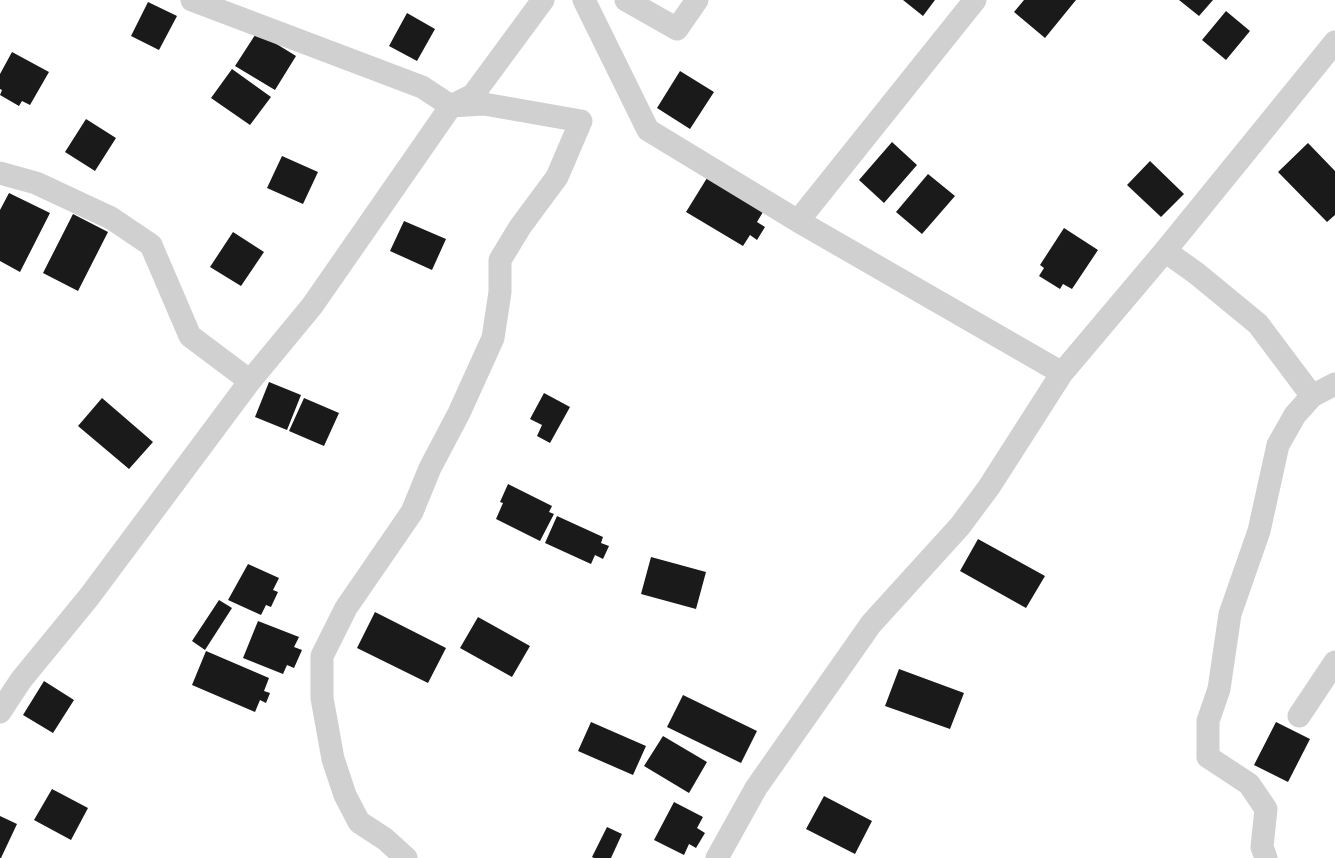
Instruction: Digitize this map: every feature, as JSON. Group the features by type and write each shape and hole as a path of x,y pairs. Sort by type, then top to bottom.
{"street":[{"path":"192,0 422,87 452,106 484,104 581,121 557,177 500,260 500,292 493,338 459,413 430,468 412,512 346,608 323,656 322,698 333,759 345,795 359,822 385,839 406,858"},
{"path":"0,712 20,680 89,597 250,381 312,306 452,106 473,95 543,0"},
{"path":"584,0 648,130 798,221 1062,373"},
{"path":"626,0 677,29 696,0"},
{"path":"798,221 975,0"},
{"path":"717,858 756,788 864,634 960,526 989,487 1062,373 1166,251 1335,42"},
{"path":"0,173 36,183 99,212 151,245 190,336 250,381"},
{"path":"1166,251 1258,324 1312,396"},
{"path":"1266,858 1262,847 1266,809 1249,784 1209,757 1208,721 1219,689 1230,614 1259,531 1278,445 1295,415 1312,396 1335,384"},
{"path":"1299,716 1335,662"}],"building":[{"path":"903,0 935,0 923,16"},
{"path":"1024,0 1076,0 1045,38 1014,12"},
{"path":"1179,0 1213,0 1199,16"},
{"path":"148,2 177,16 159,50 131,36"},
{"path":"1226,11 1250,31 1226,60 1202,40"},
{"path":"407,13 435,29 417,61 389,46"},
{"path":"257,32 296,56 275,90 235,66"},
{"path":"12,52 49,72 30,105 22,101 19,106 0,95 0,74"},
{"path":"232,69 271,97 250,125 211,98"},
{"path":"680,71 714,92 690,129 657,108"},
{"path":"86,119 116,138 95,171 65,152"},
{"path":"892,142 917,165 884,203 859,180"},
{"path":"1308,143 1335,171 1335,215 1327,222 1278,172"},
{"path":"282,156 318,172 303,204 267,188"},
{"path":"1150,161 1184,194 1161,217 1127,185"},
{"path":"928,174 955,196 922,234 896,212"},
{"path":"707,178 763,212 757,222 765,227 757,240 750,235 743,246 686,212"},
{"path":"9,193 50,213 20,272 0,261 0,210"},
{"path":"73,214 108,232 78,291 43,273"},
{"path":"404,221 446,239 432,270 390,251"},
{"path":"1064,228 1098,250 1072,289 1063,284 1060,289 1039,276 1044,268 1040,265"},
{"path":"233,232 264,252 241,286 210,267"},
{"path":"269,382 301,395 287,430 255,417"},
{"path":"544,393 570,407 550,443 537,436 542,425 530,419"},
{"path":"102,398 153,442 129,469 78,426"},
{"path":"304,398 339,413 324,446 289,431"},
{"path":"508,484 552,506 549,512 554,514 540,541 496,519"},
{"path":"557,516 603,537 601,543 609,546 603,559 595,555 591,564 545,543"},
{"path":"978,539 1045,576 1026,608 960,571"},
{"path":"651,557 706,572 696,609 641,594"},
{"path":"248,564 279,578 273,590 278,592 271,607 266,605 261,615 228,600"},
{"path":"219,600 232,608 205,650 192,641"},
{"path":"375,612 446,648 428,683 357,648"},
{"path":"478,617 530,646 512,677 460,648"},
{"path":"258,621 299,637 294,647 302,650 294,668 287,665 283,674 243,658"},
{"path":"206,651 269,678 264,691 270,693 266,703 260,700 255,712 192,685"},
{"path":"899,669 964,693 950,729 885,706"},
{"path":"44,681 74,700 53,733 23,715"},
{"path":"683,695 757,731 741,763 667,727"},
{"path":"591,722 646,746 633,775 578,751"},
{"path":"1276,722 1310,739 1288,782 1254,765"},
{"path":"663,736 707,762 689,793 644,766"},
{"path":"52,789 88,808 71,840 34,820"},
{"path":"824,796 872,821 855,854 806,829"},
{"path":"674,802 703,817 697,828 705,833 696,848 689,844 684,855 654,840"},
{"path":"0,816 17,824 1,858 0,858"},
{"path":"607,827 622,834 611,858 594,858 592,857"}]}
